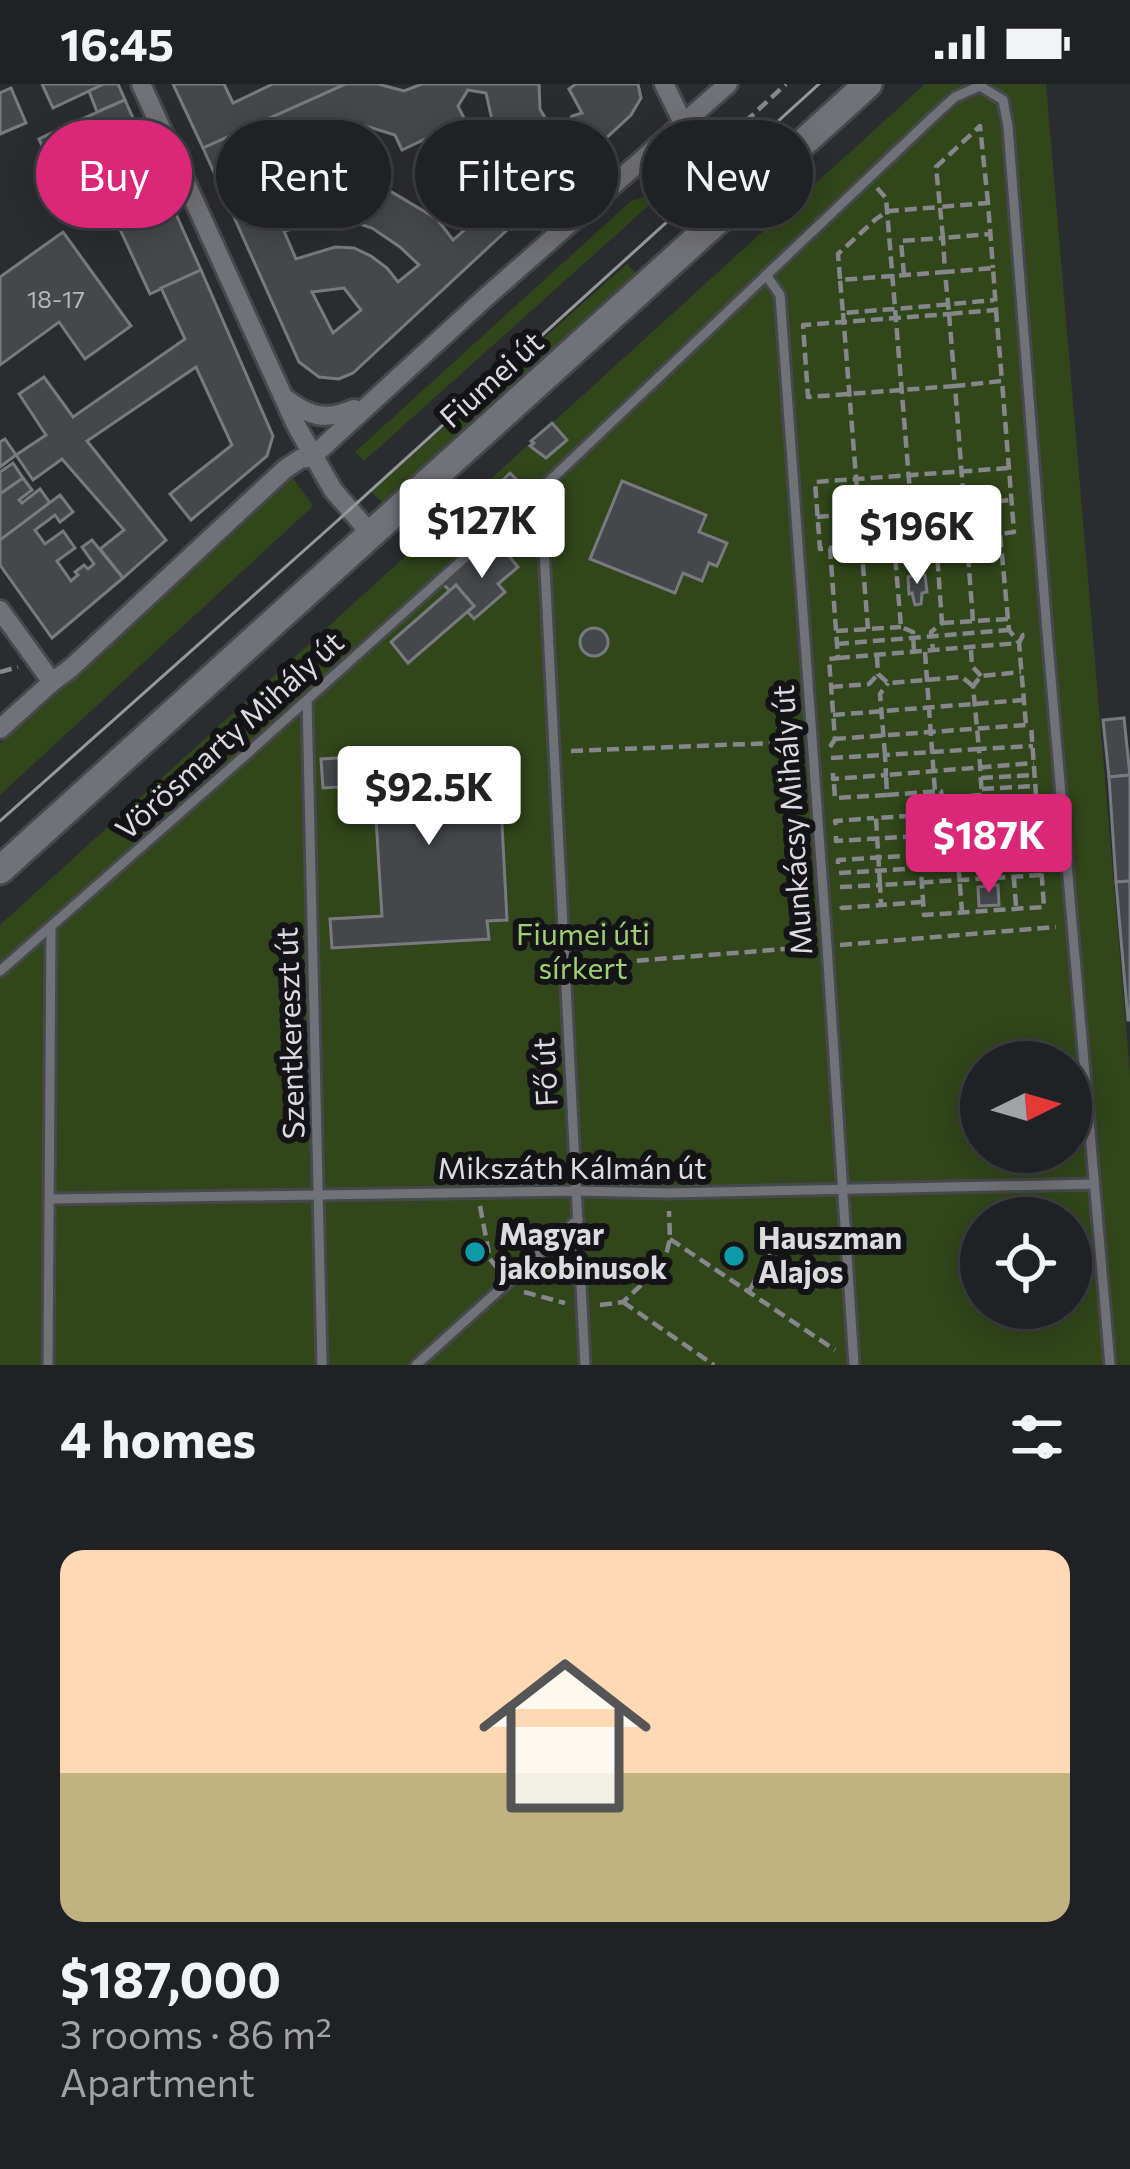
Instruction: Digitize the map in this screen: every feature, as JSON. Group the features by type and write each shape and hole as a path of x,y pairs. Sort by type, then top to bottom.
{"main road":[{"name":"Fiumei út","path":"813,134 868,84"},
{"name":"Fiumei út","path":"0,870 709,228"}],"street":[{"path":"141,84 312,457 371,534"},
{"path":"664,84 681,120"},
{"path":"688,120 728,84"},
{"path":"0,728 285,469 312,457 642,159"},
{"path":"283,397 319,418 369,402"},
{"path":"0,610 52,682"}],"lane":[{"path":"766,275 956,97 980,86 1003,100 1110,1365"},
{"name":"Fő út","path":"585,1365 541,489 766,275"},
{"name":"Munkácsy Mihály út","path":"766,275 780,295 854,1364"},
{"name":"Vörösmarty Mihály út","path":"0,971 490,535"},
{"name":"Szentkereszt út","path":"307,700 322,1365"},
{"path":"48,1365 51,927"},
{"name":"Mikszáth Kálmán út","path":"50,1199 1094,1184"},
{"path":"416,1365 578,1219"}],"path":[{"path":"747,120 786,84"},
{"path":"973,621 967,537 961,471 955,386 945,272 943,238 936,167 980,126 988,203 994,300 996,310 1012,500 1014,532 967,537 820,549 815,482 856,480 908,475 961,471 1009,468"},
{"path":"869,179 886,198 914,541"},
{"path":"868,629 838,254 887,212 988,203"},
{"path":"904,275 901,241 990,234"},
{"path":"840,280 993,268"},
{"path":"843,313 994,300"},
{"path":"996,310 803,325 808,397 1002,381"},
{"path":"818,517 1012,500"},
{"path":"1000,534 1009,630 1019,644"},
{"path":"936,539 942,623"},
{"path":"894,543 901,627"},
{"path":"830,548 838,658"},
{"path":"935,791 927,680 931,632 942,623 1008,619"},
{"path":"836,631 901,627 913,632 914,652"},
{"path":"837,644 1009,630"},
{"path":"917,816 924,915 1045,907 1033,746 1019,644 1023,634 1047,632"},
{"path":"1019,644 829,659 835,798 935,791 941,791 942,798 1036,786"},
{"path":"970,648 972,666 982,676"},
{"path":"877,656 878,674 887,683 962,677 974,686"},
{"path":"962,677 972,666"},
{"path":"987,879 974,686 982,676 1021,672"},
{"path":"831,687 869,684 878,674"},
{"path":"887,683 880,694 887,795"},
{"path":"869,684 880,694"},
{"path":"833,715 1024,700"},
{"path":"554,752 811,742 1056,723"},
{"path":"831,758 1033,746"},
{"path":"833,779 1034,764"},
{"path":"980,778 1035,775"},
{"path":"1038,808 836,821 836,841 1039,828"},
{"path":"956,814 962,912"},
{"path":"876,818 881,905"},
{"path":"956,823 1038,818"},
{"path":"923,902 842,908 838,860 920,855 984,842 1039,838"},
{"path":"1011,840 1016,909"},
{"path":"839,873 1041,861"},
{"path":"840,887 1042,875"},
{"path":"582,1306 623,1302 656,1272 667,1256 670,1239 668,1193"},
{"path":"670,1239 854,1364"},
{"path":"748,1291 779,1240"},
{"path":"623,1302 714,1365"}],"green space":[{"name":"Fiumei úti sírkert","path":"925,84 1046,84 1130,1074 1130,1365 0,1365 0,925 767,228 813,228 813,186"},
{"path":"642,198 642,212 364,461 355,452 601,228 618,228 618,213"},
{"path":"627,264 638,276 382,502 371,492"},
{"path":"293,478 313,506 0,795 0,743"}],"building":[{"path":"42,84 104,84 53,108"},
{"path":"118,84 125,100 97,112 89,91"},
{"path":"173,84 224,84 233,103 273,84 346,84 266,120 216,120 216,142 203,148"},
{"path":"346,84 378,84 404,91 422,84 539,84 540,109 546,120 492,120 486,93 468,90 458,106 465,120 415,120 415,144 402,150 391,134 391,120 266,120"},
{"path":"576,84 638,84 641,98 618,127 618,120 569,120 582,113 569,89"},
{"path":"11,88 26,123 0,134 0,93"},
{"path":"125,100 134,120 80,120"},
{"path":"216,142 216,177 203,148"},
{"path":"391,192 415,206 415,228 444,228 453,240 467,228 509,228 353,373 339,379 319,377 299,362 239,228 296,228 284,231 296,259 335,247 354,248 387,268 398,282 419,265 372,228 391,228","holes":["344,288 361,310 333,333 312,292"]},
{"path":"119,228 182,228 201,270 150,294"},
{"path":"63,232 131,326 85,359 59,322 0,365 0,277"},
{"path":"201,270 273,436 267,456 191,520 170,494 232,445 196,367 87,441 166,540 123,578 100,549 124,530 62,459 33,480 16,455 46,435 19,394 44,377 73,417 185,339 161,288"},
{"path":"552,423 567,440 546,458 530,446"},
{"path":"5,439 16,455 0,467 0,442"},
{"path":"13,463 23,478 0,494 0,472"},
{"path":"510,473 530,493 513,509 509,504 502,510 488,495"},
{"path":"23,478 32,490 19,500 22,503 40,489 50,503 0,540 0,494"},
{"path":"622,481 706,515 699,532 727,543 717,566 709,563 702,581 683,573 675,593 590,559"},
{"path":"60,495 73,512 60,522 55,515 35,530 45,544 63,531 75,548 57,561 71,581 84,565 88,569 94,564 82,547 92,540 123,578 52,638 0,565 0,540"},
{"path":"504,550 518,567 498,584 505,592 474,619 467,611 474,606 456,585 450,591 443,584 475,556 484,566"},
{"path":"912,573 925,575 927,592 922,593 921,604 915,605 909,594"},
{"path":"456,585 474,606 408,663 391,642"},
{"path":"594,628 604,632 608,642 604,652 594,656 584,652 580,642 584,632"},
{"path":"1124,718 1130,775 1109,777 1103,720"},
{"path":"478,750 480,768 499,767 507,920 487,921 489,939 332,948 330,919 382,916 374,785 323,788 321,759"},
{"path":"1130,775 1130,881 1116,882 1109,777"},
{"path":"1130,881 1130,1020 1128,1020 1116,882"},
{"path":"998,885 999,905 979,906 978,887"}],"tram line":[{"path":"0,821 819,84"}],"place":[{"name":"Magyar jakobinusok","path":"475,1252"},
{"name":"Hauszman Alajos","path":"734,1256"}]}
